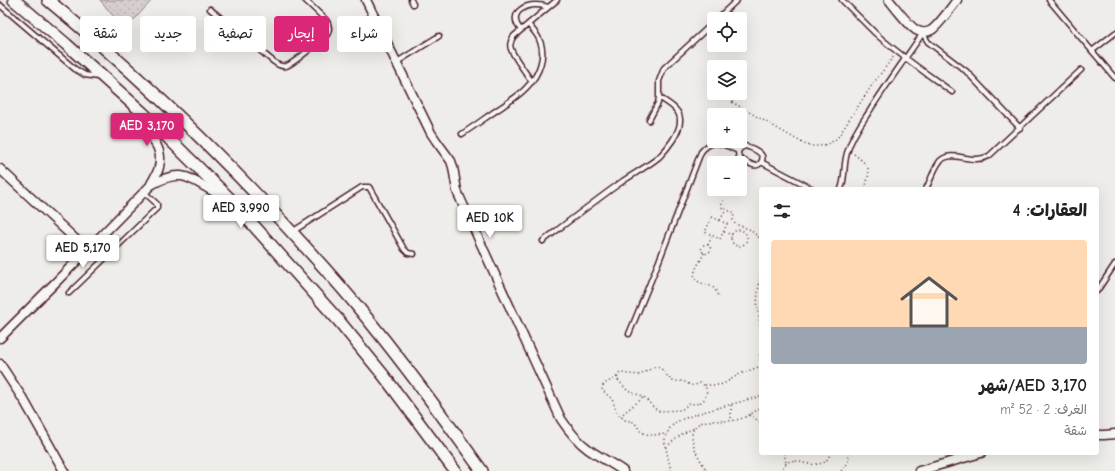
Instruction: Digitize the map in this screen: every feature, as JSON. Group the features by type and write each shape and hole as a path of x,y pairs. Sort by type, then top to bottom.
{"street":[{"path":"14,0 143,113 229,198 339,321 384,376 455,471"},
{"path":"48,0 119,61 185,121 243,179 323,266 380,334 482,471"},
{"path":"366,0 432,133 450,161 460,198 561,419 567,428 589,450 623,471"},
{"path":"889,0 914,29 923,32 933,29 958,0"},
{"path":"143,113 147,127 160,152 159,168 151,185"},
{"path":"0,169 87,250"},
{"path":"0,338 56,283 151,185 167,177 180,176 193,180 212,191 229,198"},
{"path":"0,364 35,419 64,471"},
{"path":"1099,435 1115,434"},
{"path":"919,471 974,455"}],"lane":[{"path":"210,8 274,62 284,66 291,64 320,41 326,36 329,30 326,20 304,0"},
{"path":"532,82 510,48 511,40 557,0"},
{"path":"724,12 737,0"},
{"path":"842,0 875,33 952,92"},
{"path":"1050,0 1115,78"},
{"path":"521,30 518,27 516,18 519,9 523,5 528,2 537,1 548,7"},
{"path":"0,6 80,72 91,76 103,77"},
{"path":"462,134 521,93 532,82 539,68 542,46 539,38 528,24"},
{"path":"649,120 658,103 659,81 664,68 707,28"},
{"path":"842,187 848,150 854,136 923,32"},
{"path":"923,32 928,42 966,71 1020,128"},
{"path":"1092,51 1115,32"},
{"path":"397,62 439,36"},
{"path":"927,187 938,164 944,158 952,156 976,159 985,158 1020,128 1082,70"},
{"path":"543,242 623,181 653,162 670,145 680,124 680,117 677,110 659,97"},
{"path":"629,334 701,152 710,144 719,143 738,151"},
{"path":"743,146 748,147 760,153 762,157 761,162 758,165 753,166 740,159 738,156 738,151 743,146"},
{"path":"761,162 809,187"},
{"path":"292,233 362,187 369,187 404,248 408,253 414,254"},
{"path":"69,293 157,208 157,204 144,192"},
{"path":"1099,288 1115,264"}],"path":[{"path":"732,102 806,145 813,146 830,143 838,137 872,85 897,51"},
{"path":"848,150 869,168 866,187"},
{"path":"723,200 721,207 734,213 733,220 735,224 752,231 759,237"},
{"path":"720,221 726,210"},
{"path":"712,217 727,224 724,231 720,239 705,232 712,217"},
{"path":"736,230 742,230 746,234 747,240 744,245 735,245 731,241 732,235 736,230"},
{"path":"724,231 732,235"},
{"path":"712,236 708,245 704,245 702,248 704,253 695,272 695,277 700,283 712,287 719,298"},
{"path":"704,253 708,253 711,250 710,246 708,245"},
{"path":"759,285 757,304 759,318"},
{"path":"667,434 645,434 641,432 634,422 625,420 615,410 612,399 602,390 604,384 622,372 640,375 654,367 657,367 674,381 685,382 693,386 700,383 704,385 718,385 759,367"},
{"path":"617,376 618,381 627,390 644,396 654,408 662,412 670,410 679,411 689,404 698,404 705,398 706,392 704,385"},
{"path":"620,416 644,396"},
{"path":"671,471 665,444 667,434 672,426 678,421 696,414 759,397"},
{"path":"731,404 731,421"},
{"path":"666,447 682,434 700,424 709,421 731,421 749,416 759,408"},
{"path":"749,416 759,421"},
{"path":"694,428 692,433 694,449 707,471"},
{"path":"784,455 786,463"},
{"path":"781,471 786,463 791,460 810,464 820,464 827,460 828,455"},
{"path":"841,471 848,461 849,455"}],"shaded area":[{"path":"100,0 152,0 132,22 132,16 113,16"}]}
